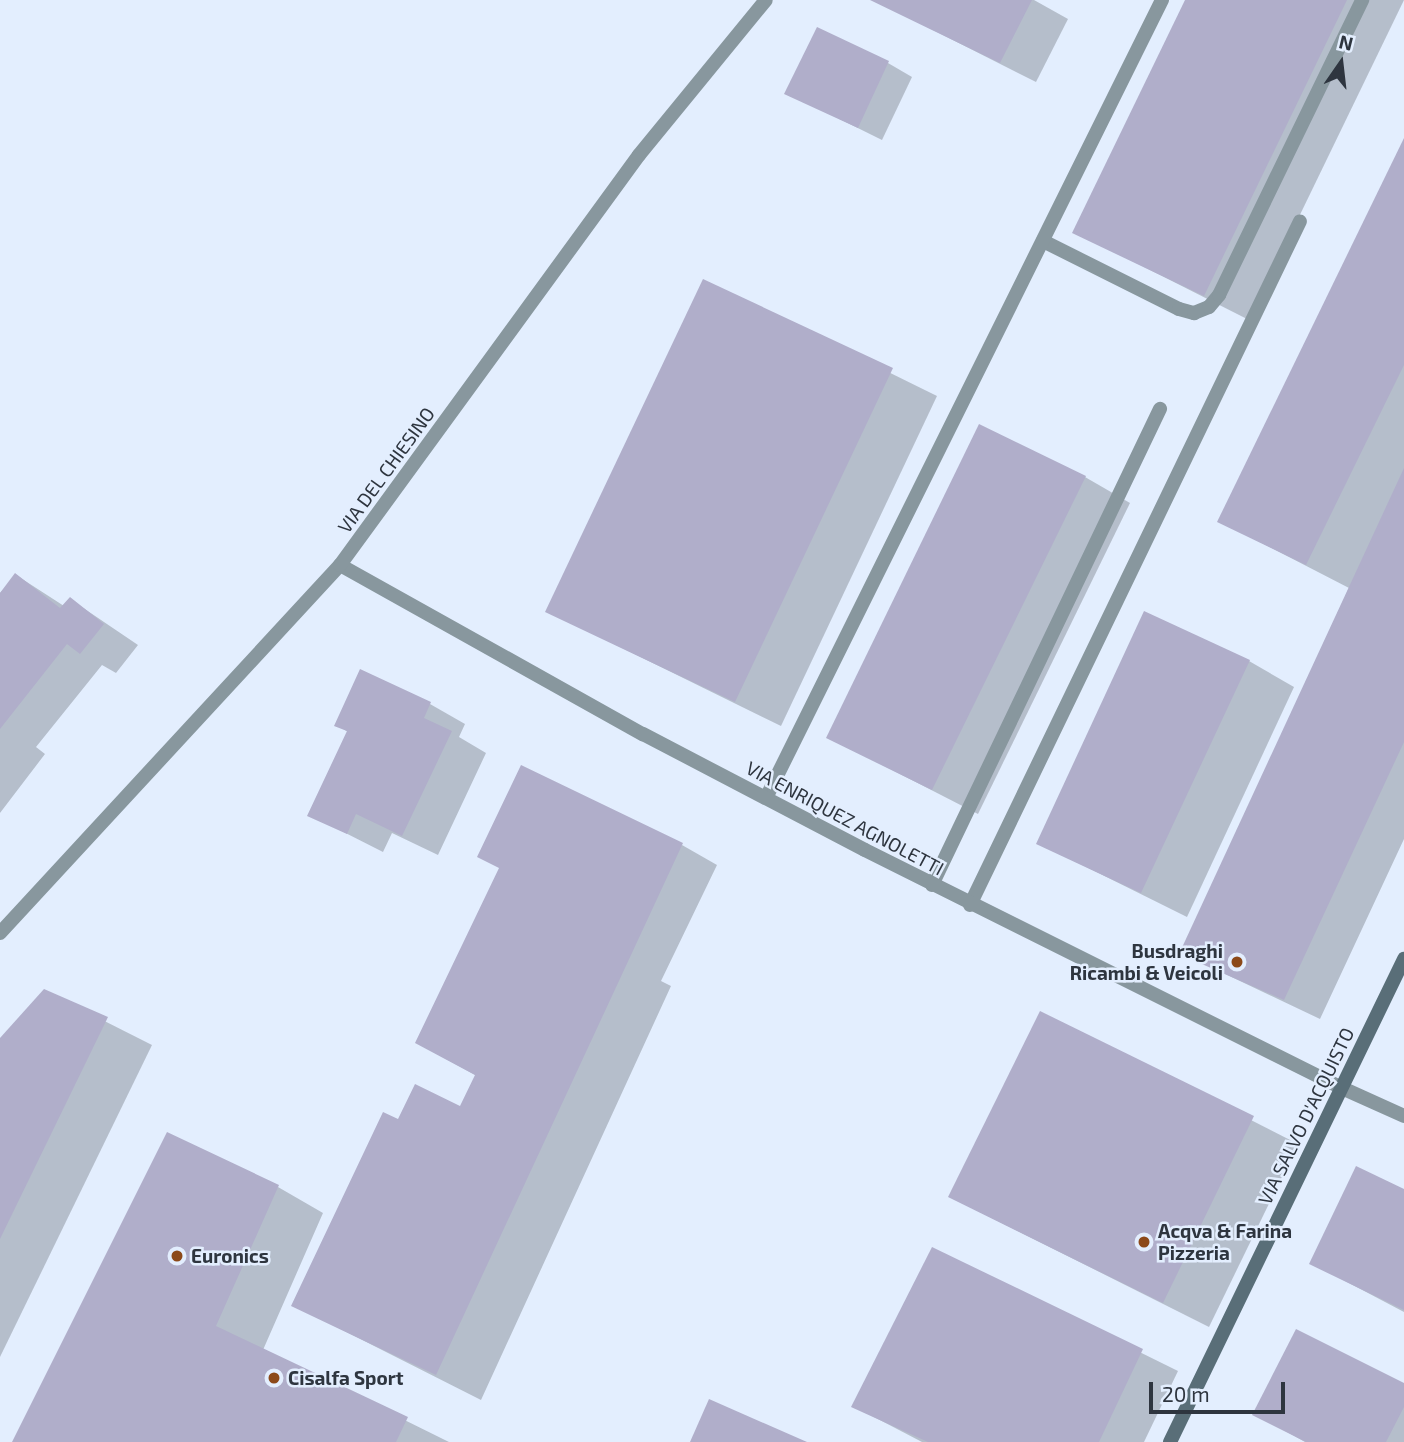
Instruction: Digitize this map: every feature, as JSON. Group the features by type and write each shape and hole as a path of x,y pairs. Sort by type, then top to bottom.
{"main road":[{"name":"VIA SALVO D'ACQUISTO","path":"1170,1442 1404,959"}],"street":[{"name":"VIA DEL CHIESINO","path":"0,933 340,565 639,155 766,0"},
{"path":"766,798 1162,0"},
{"path":"1043,241 1179,309 1194,313 1209,307 1219,295 1362,0"},
{"path":"970,905 1300,221"},
{"path":"932,885 1160,409"},
{"name":"VIA ENRIQUEZ AGNOLETTI","path":"340,565 766,798 970,905 1404,1116"}],"building":[{"path":"870,0 1032,0 1000,63"},
{"path":"1185,0 1347,0 1204,296 1072,233"},
{"path":"817,27 889,61 858,128 784,94"},
{"path":"1404,138 1404,365 1306,565 1217,522"},
{"path":"703,279 893,368 735,702 545,612"},
{"path":"979,424 1086,476 932,790 826,738"},
{"path":"1404,468 1404,742 1284,1000 1179,954"},
{"path":"15,573 60,608 70,597 104,624 80,654 67,644 0,729 0,593"},
{"path":"1144,611 1250,660 1141,893 1036,844"},
{"path":"360,669 431,702 424,718 452,731 402,836 356,814 347,834 307,816 347,731 334,726"},
{"path":"521,765 683,843 436,1375 291,1306 383,1112 398,1119 415,1084 460,1106 475,1075 415,1043 499,868 477,857"},
{"path":"44,989 108,1017 0,1239 0,1038"},
{"path":"1040,1011 1254,1116 1163,1303 948,1197"},
{"name":"Euronics","path":"167,1132 279,1185 216,1326 408,1417 396,1442 12,1442"},
{"path":"1356,1166 1404,1189 1404,1310 1309,1264"},
{"path":"932,1247 1143,1349 1099,1442 928,1442 851,1407"},
{"path":"1296,1329 1404,1383 1404,1407 1386,1442 1306,1442 1252,1415"},
{"path":"709,1399 807,1442 690,1442"}],"place":[{"name":"Busdraghi Ricambi & Veicoli","path":"1237,962"},
{"name":"Acqva & Farina Pizzeria","path":"1144,1242"},
{"name":"Euronics","path":"177,1256"},
{"name":"Cisalfa Sport","path":"274,1378"}]}
